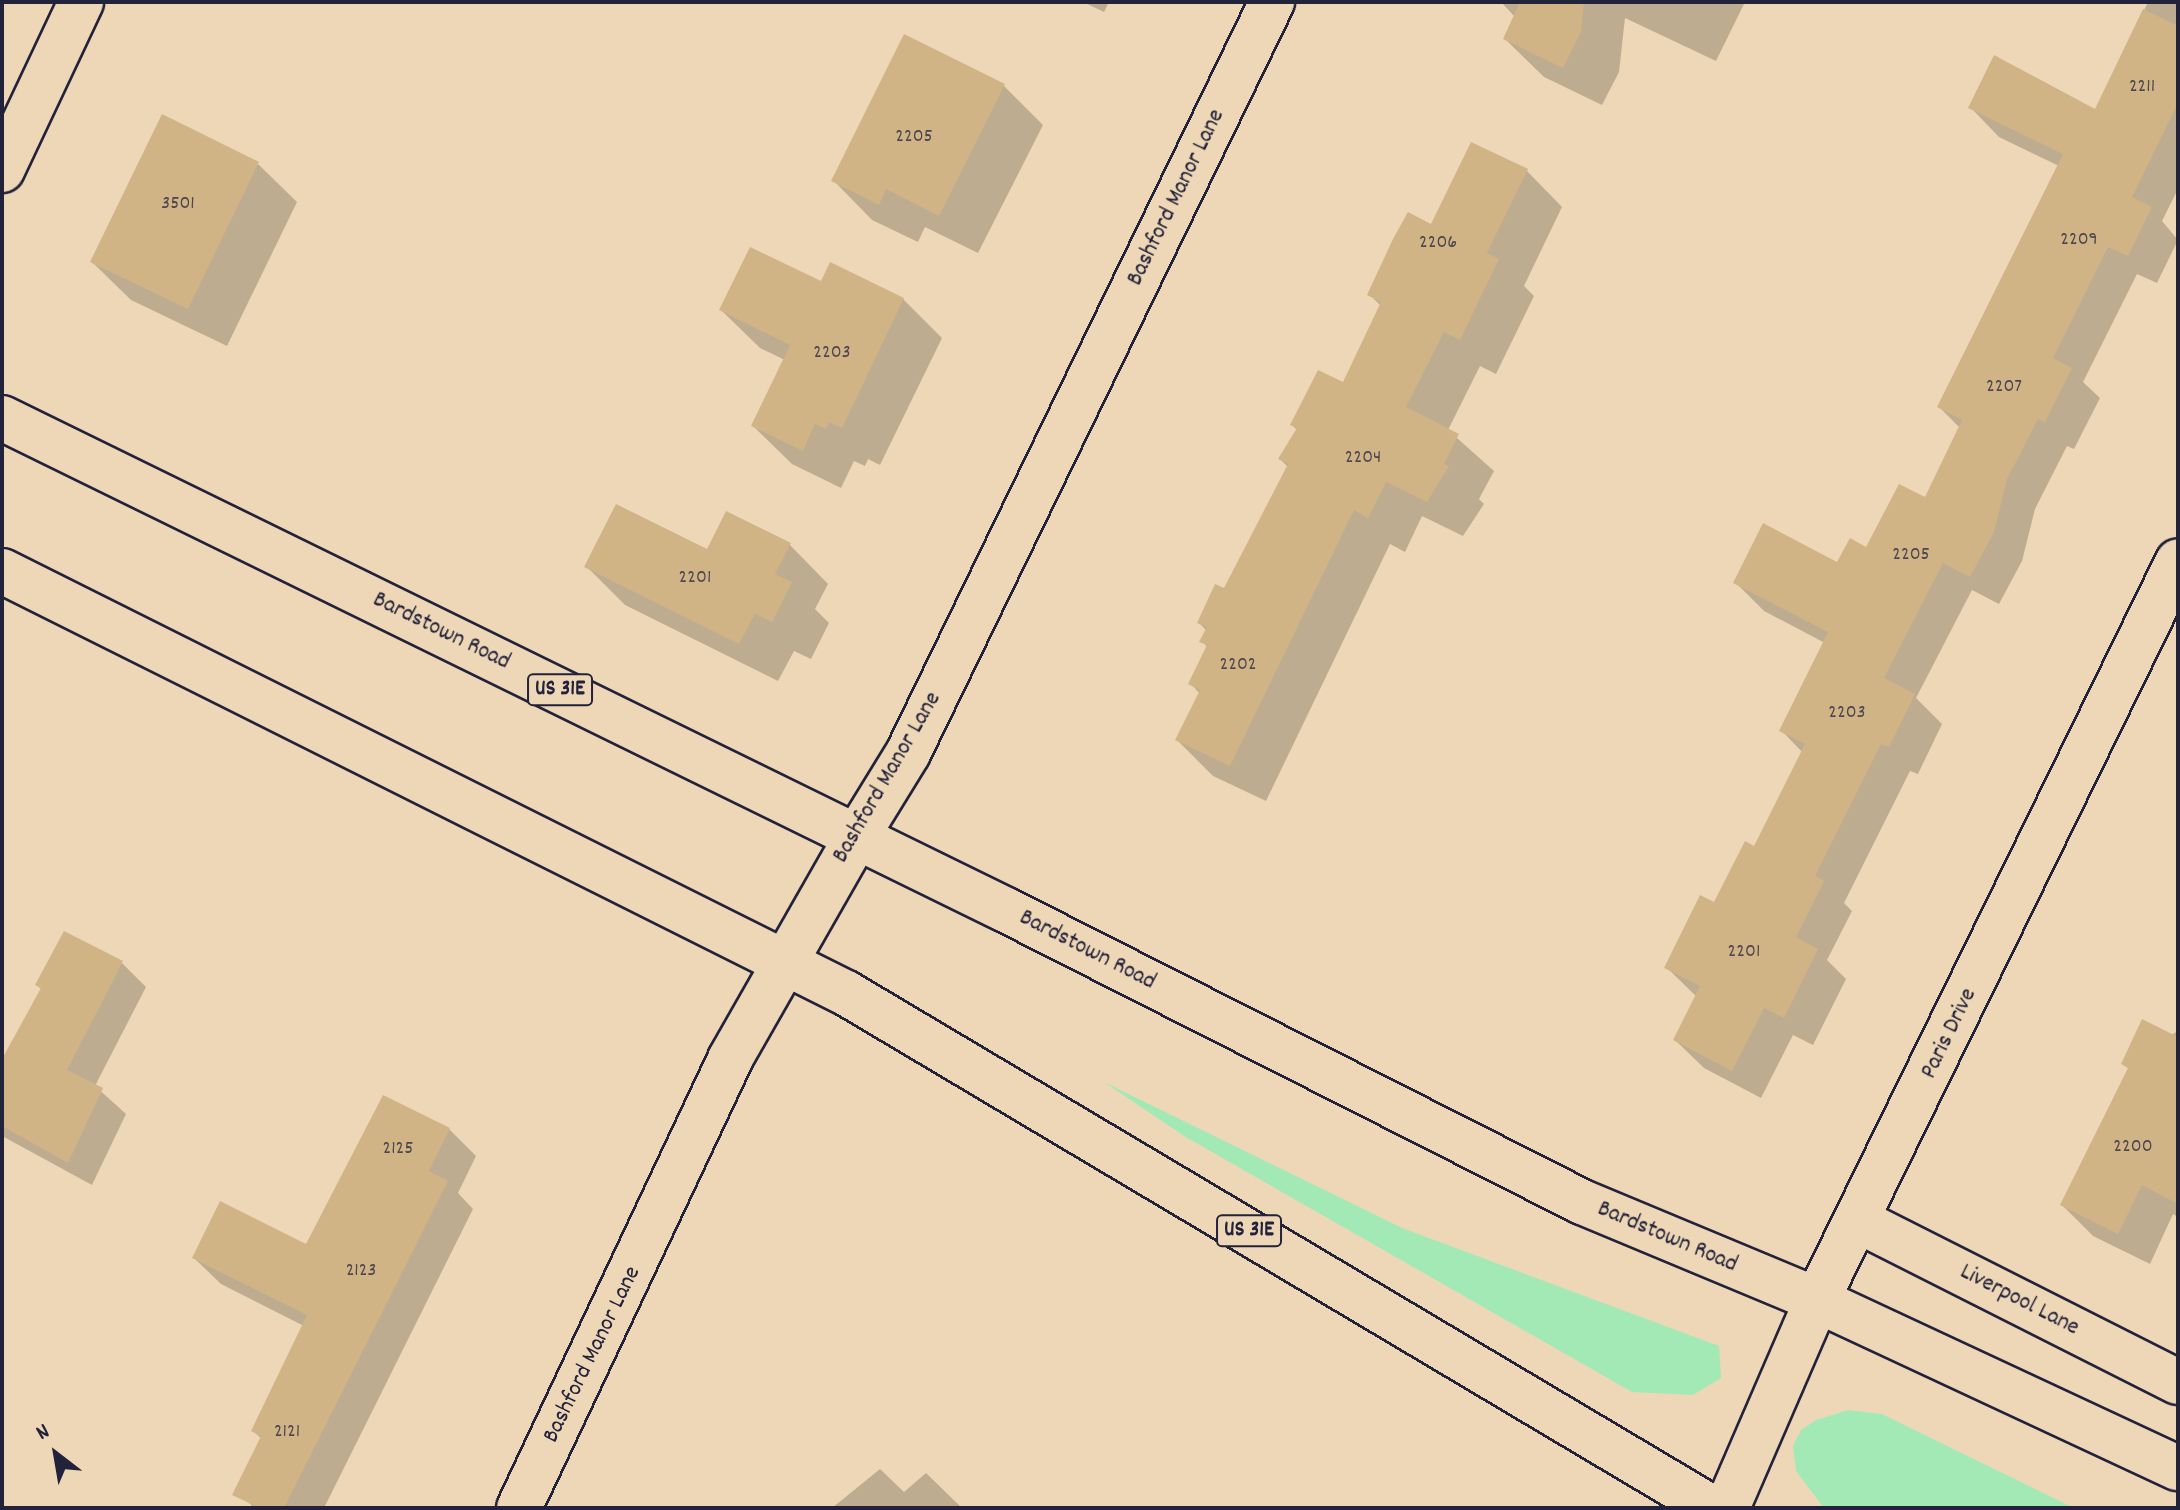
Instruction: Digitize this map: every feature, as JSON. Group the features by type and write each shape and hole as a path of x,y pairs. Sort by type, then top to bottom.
{"main road":[{"path":"2,170 81,2"},
{"name":"Bashford Manor Lane","path":"519,1508 730,1059 783,959 915,739 1272,2"},
{"name":"Bardstown Road","path":"2,418 857,836 1582,1202 1817,1300 2178,1468"},
{"name":"Paris Drive","path":"1727,1508 1817,1300 1859,1221 2178,561"},
{"name":"US 31E","path":"2,571 783,959 928,1038 1712,1508"},
{"name":"Liverpool Lane","path":"1859,1221 2178,1382"}],"green space":[{"path":"1104,1082 1402,1228 1719,1346 1721,1378 1693,1395 1632,1392 1184,1136"},
{"path":"1848,1410 1882,1414 2074,1508 1824,1508 1796,1471 1793,1446 1801,1430 1816,1420"}],"building":[{"path":"1520,2 1584,2 1581,32 1563,68 1503,39"},
{"path":"2143,9 2178,26 2178,103 2132,197 2152,207 2128,256 2108,247 2053,358 2072,368 2045,422 2038,419 2007,479 1994,532 1970,577 1943,563 1884,678 1915,694 1889,747 1881,744 1815,876 1824,881 1796,937 1818,949 1784,1018 1764,1008 1732,1071 1673,1040 1700,986 1664,968 1700,895 1714,902 1745,841 1754,846 1805,744 1779,731 1828,632 1733,583 1763,523 1837,562 1850,538 1866,547 1899,484 1925,497 1962,420 1937,407 2063,154 1968,108 1994,55 2095,109"},
{"path":"904,34 1005,84 939,216 886,189 879,205 831,181"},
{"path":"162,114 259,162 188,309 90,262"},
{"path":"1471,142 1528,169 1487,253 1499,259 1460,340 1444,332 1406,407 1459,434 1444,464 1449,466 1427,502 1386,482 1368,518 1354,510 1230,766 1175,740 1200,690 1188,684 1207,645 1199,642 1207,627 1197,623 1215,584 1224,588 1288,464 1278,459 1297,428 1290,425 1318,370 1343,382 1381,302 1367,295 1408,212 1431,224"},
{"path":"750,247 821,281 830,262 904,298 842,428 829,422 826,429 815,424 803,451 751,426 790,345 719,310"},
{"path":"616,504 707,549 726,511 791,543 775,574 792,582 772,622 755,614 739,644 584,567"},
{"path":"64,931 123,961 67,1070 103,1088 68,1163 2,1126 2,1059 41,988 35,985"},
{"path":"2142,1019 2178,1037 2178,1204 2142,1185 2118,1234 2060,1205 2128,1068 2121,1064"},
{"path":"383,1095 450,1128 429,1171 448,1181 284,1508 260,1508 232,1495 261,1436 251,1431 307,1315 192,1258 220,1201 306,1244"}]}
